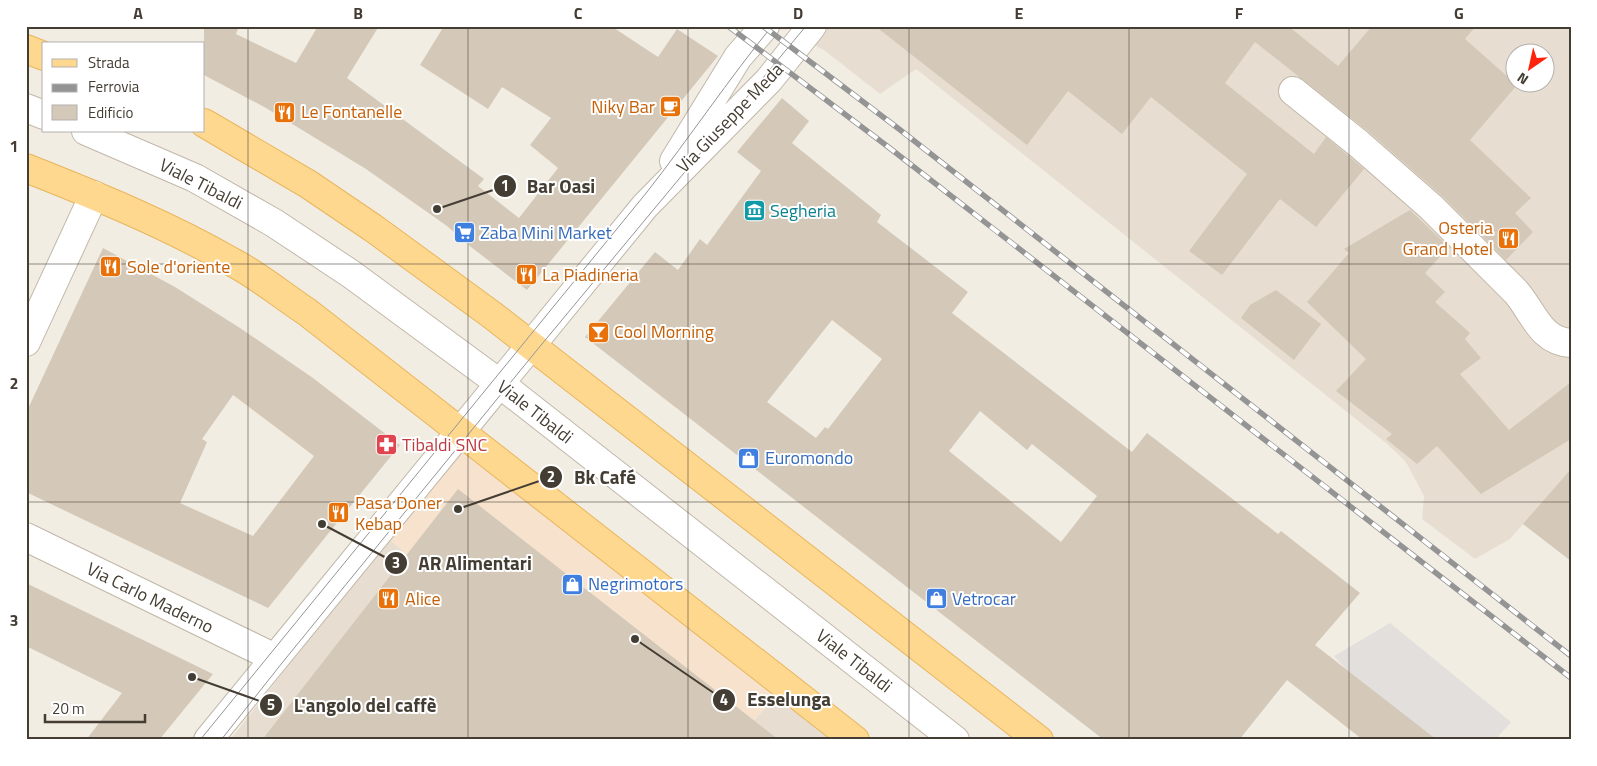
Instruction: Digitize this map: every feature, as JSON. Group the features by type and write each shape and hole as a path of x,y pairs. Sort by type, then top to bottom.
{"main road":[{"path":"26,49 42,55"},
{"path":"205,124 308,184 373,228 531,344 1038,740"},
{"path":"26,168 94,195 166,227 236,264 307,312 855,740"}],"street":[{"name":"Via Giuseppe Meda","path":"645,206 738,58 765,26"},
{"name":"Via Giuseppe Meda","path":"208,740 645,206 769,80 812,26"},
{"path":"1293,91 1359,144 1431,207 1516,292 1546,334 1558,342 1571,343"},
{"path":"26,108 42,114"},
{"name":"Viale Tibaldi","path":"88,132 195,178 274,223 350,274 499,383 955,740"},
{"path":"26,342 94,195"},
{"name":"Via Carlo Maderno","path":"26,537 275,658"}],"shaded area":[{"path":"829,26 1571,26 1571,561 1523,524 1510,539 1475,559 1422,519 1424,496 1406,462 1386,443 916,69 880,94 824,50 814,45"},
{"path":"468,442 783,690 754,720 739,740 545,661 388,538"},
{"path":"388,538 545,661 484,740 230,740"},
{"path":"1390,623 1511,722 1495,740 1435,740 1345,668 1334,656"},
{"path":"783,690 842,740 739,740 754,720"}],"building":[{"path":"204,26 239,26 236,34 296,63 318,26 379,26 347,78 484,179 478,186 519,218 558,168 530,145 551,118 502,87 488,109 420,65 444,26 611,26 658,57 677,29 718,56 527,290 447,226 366,169 266,108 205,76"},
{"path":"875,26 1288,26 1338,66 1372,26 1476,26 1465,39 1504,74 1504,92 1511,92 1470,140 1531,198 1515,213 1533,232 1506,260 1441,195 1369,132 1255,42 1225,83 1314,154 1326,137 1364,169 1316,227 1280,199 1222,275 1189,251 1247,174 1151,97 1122,134 1068,91 1027,145"},
{"path":"782,98 809,121 792,143 881,215 877,222 968,292 952,313 1132,452 1147,433 1278,534 1281,531 1360,593 1315,645 1437,740 1363,740 1287,680 1239,740 1104,740 585,337 655,252 678,270 700,239 707,245 761,171 737,152","holes":["832,320 882,359 828,429 825,427 816,438 767,402","980,411 1027,450 1032,444 1097,496 1061,542 949,451"]},
{"path":"1410,210 1449,247 1425,273 1445,292 1435,302 1470,333 1465,339 1481,358 1460,374 1509,430 1571,382 1571,439 1481,494 1437,446 1417,464 1386,439 1392,434 1336,391 1366,359 1307,302 1349,253 1344,249"},
{"path":"103,248 175,287 240,328 313,378 400,445 268,608 26,492 26,413","holes":["233,395 314,456 253,536 180,503 207,442 202,439"]},
{"path":"1276,290 1321,324 1294,360 1241,318 1250,305"},
{"path":"1571,469 1571,561 1523,524"},
{"path":"458,489 615,612 779,740 262,740"},
{"path":"26,583 213,674 159,740 86,740 122,693 26,646"}],"tram line":[{"path":"200,740 647,192 772,26"},
{"path":"221,740 537,350 806,26"}],"railway":[{"path":"728,26 887,146 1571,678"},
{"path":"763,26 899,129 1571,656"}],"place":[{"name":"Niky Bar","path":"671,107"},
{"name":"Le Fontanelle","path":"285,112"},
{"name":"Bar Oasi","path":"437,209"},
{"name":"Segheria","path":"754,211"},
{"name":"Zaba Mini Market","path":"464,233"},
{"name":"Osteria Grand Hotel","path":"1509,238"},
{"name":"Sole d'oriente","path":"111,267"},
{"name":"La Piadineria","path":"526,275"},
{"name":"Cool Morning","path":"598,332"},
{"name":"Tibaldi SNC","path":"386,445"},
{"name":"Euromondo","path":"749,458"},
{"name":"Bk Café","path":"458,509"},
{"name":"Pasa Doner Kebap","path":"339,513"},
{"name":"AR Alimentari","path":"322,524"},
{"name":"Negrimotors","path":"572,584"},
{"name":"Alice","path":"389,599"},
{"name":"Vetrocar","path":"936,599"},
{"name":"Esselunga","path":"635,639"},
{"name":"L'angolo del caffè","path":"192,677"}]}
